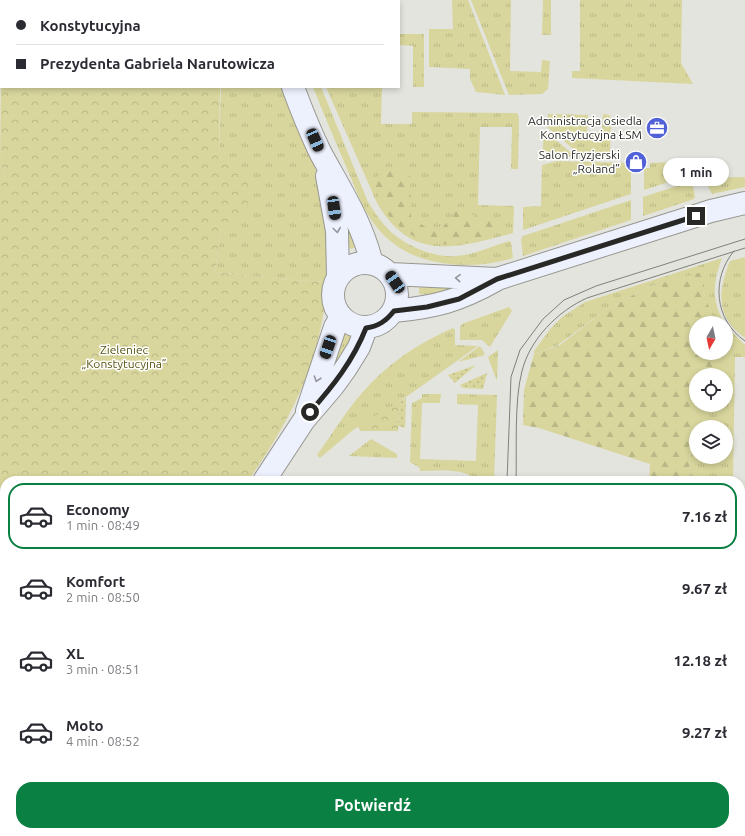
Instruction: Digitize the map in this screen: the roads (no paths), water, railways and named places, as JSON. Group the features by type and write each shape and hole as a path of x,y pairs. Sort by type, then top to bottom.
{"street":[{"path":"293,88 320,151 381,269 395,282 398,292 394,311 388,319 379,324 366,328 350,324 341,317 336,310 333,295 338,277 339,249 334,208 320,151"},
{"path":"394,311 427,307 459,299 497,279 711,211 745,203"},
{"path":"338,277 346,269 355,264 381,269 497,279"},
{"path":"304,420 335,327 341,317"},
{"path":"267,476 304,420 346,368 359,347 366,328"}],"tram line":[{"path":"507,476 511,377 520,350 543,319 564,300 596,286 745,239"},
{"path":"516,476 517,411 519,383 522,371 531,348 538,337 556,318 566,310 587,298 745,248"},
{"path":"734,251 722,274 719,286 719,298 727,322 745,341"}],"place":[{"name":"Administracja osiedla Konstytucyjna ŁSM","path":"657,128"},
{"name":"Salon fryzjerski „Roland”","path":"636,162"}],"park label":[{"name":"Zieleniec „Konstytucyjna”","path":"124,357"}]}
